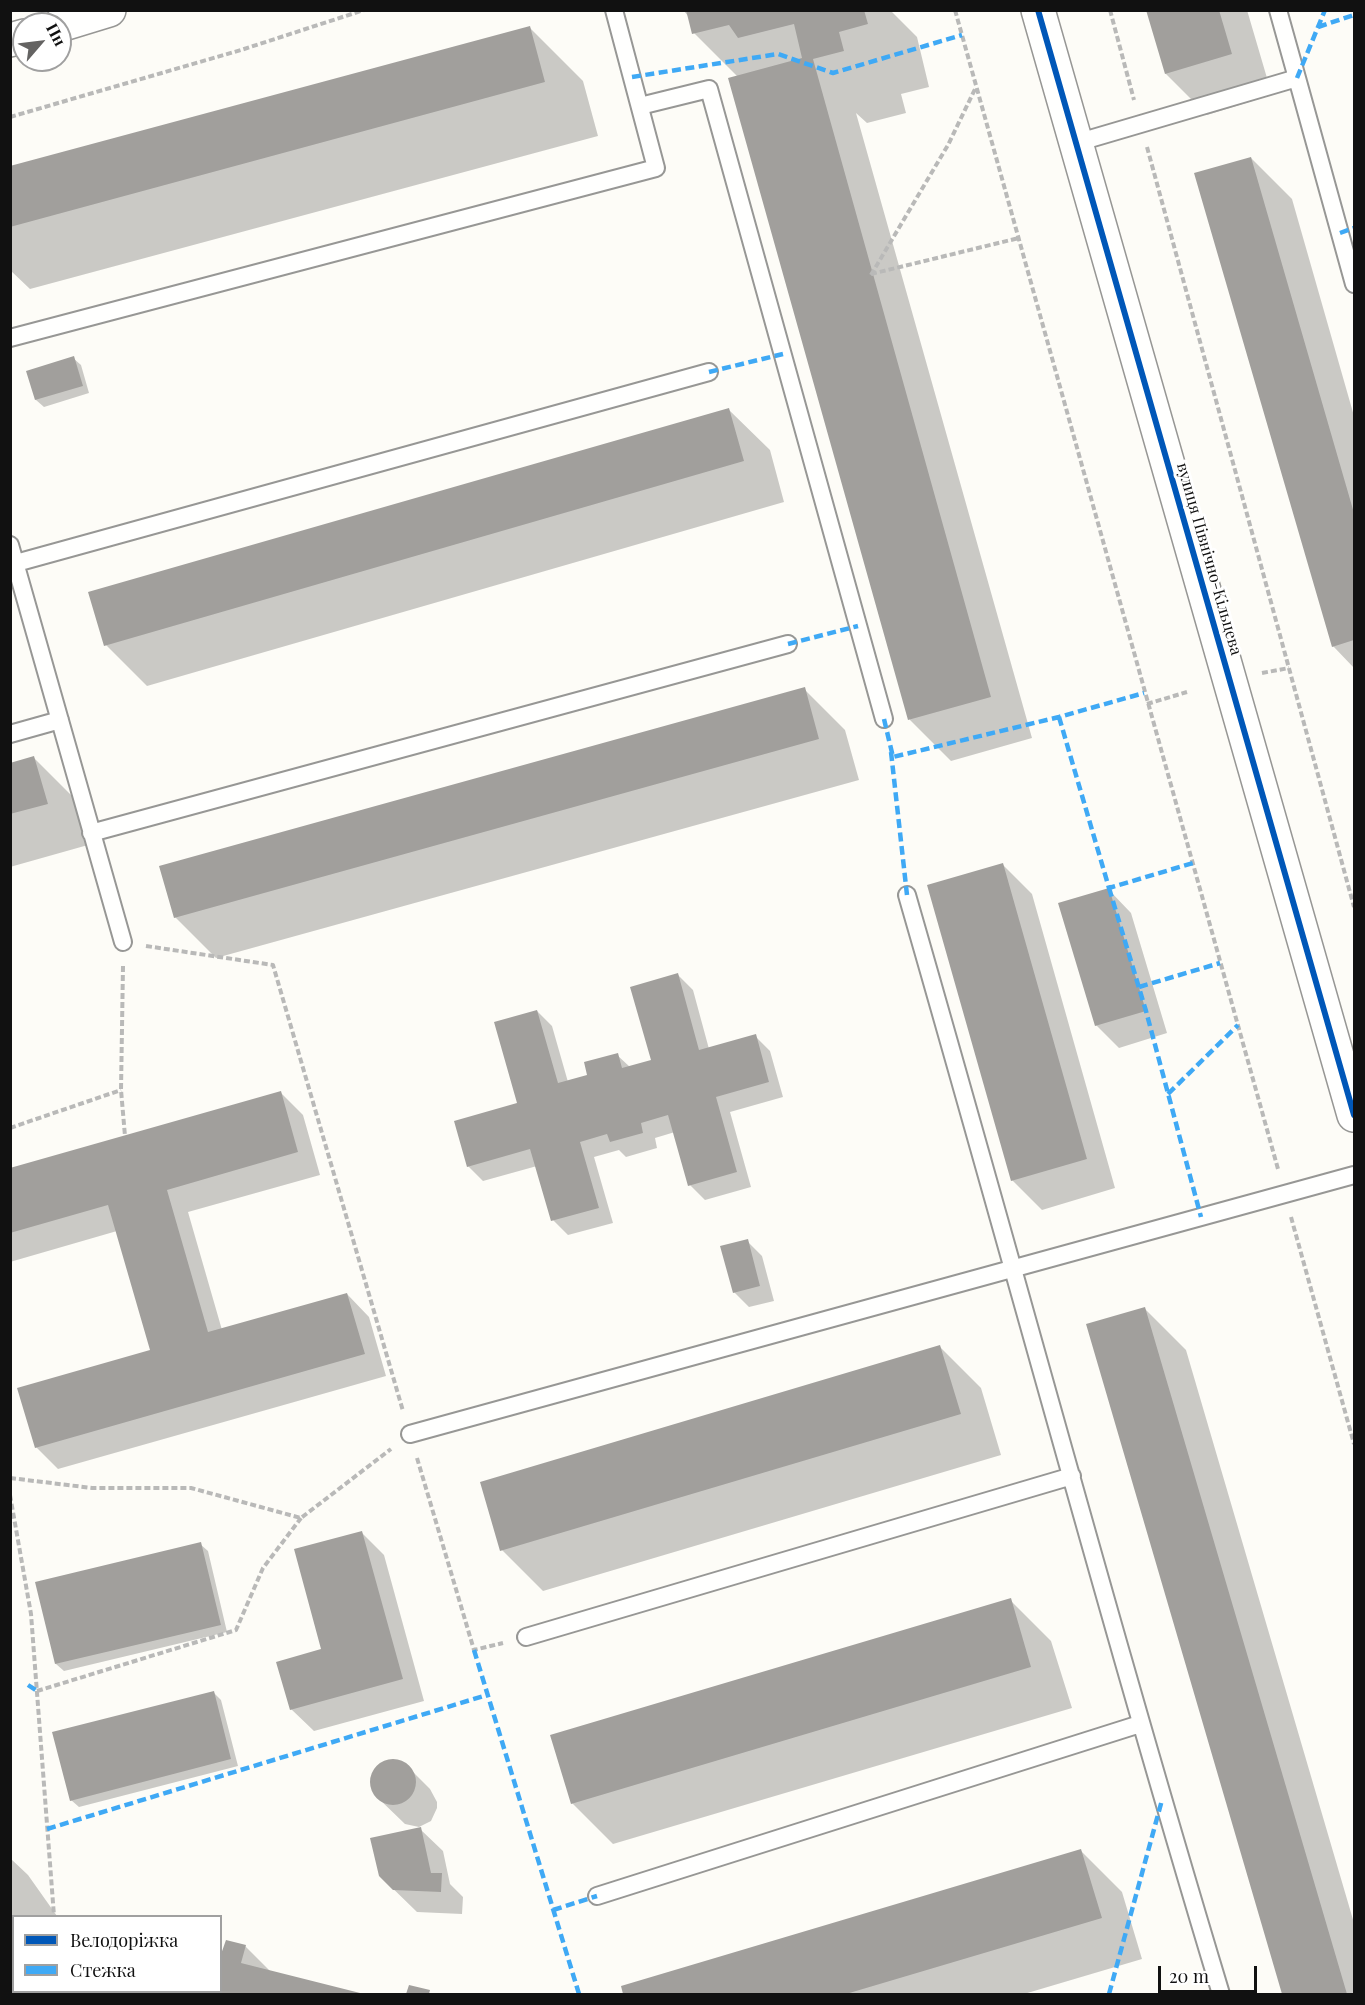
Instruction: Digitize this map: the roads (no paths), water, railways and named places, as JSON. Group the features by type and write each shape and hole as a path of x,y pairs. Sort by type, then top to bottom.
{"street":[{"path":"72,21 109,10"},
{"name":"вулиця Північно-Кільцева","path":"1038,10 1354,1115"}],"lane":[{"path":"10,339 657,168 614,10"},
{"path":"1278,10 1354,284"},
{"path":"1076,143 1297,78"},
{"path":"640,106 709,89 884,719"},
{"path":"16,563 709,372"},
{"path":"10,545 123,942"},
{"path":"92,833 788,644"},
{"path":"10,734 60,720"},
{"path":"907,896 1015,1269 1140,1724 1221,1995"},
{"path":"410,1434 1354,1175"},
{"path":"526,1637 1072,1476"},
{"path":"597,1896 1140,1724"}]}
